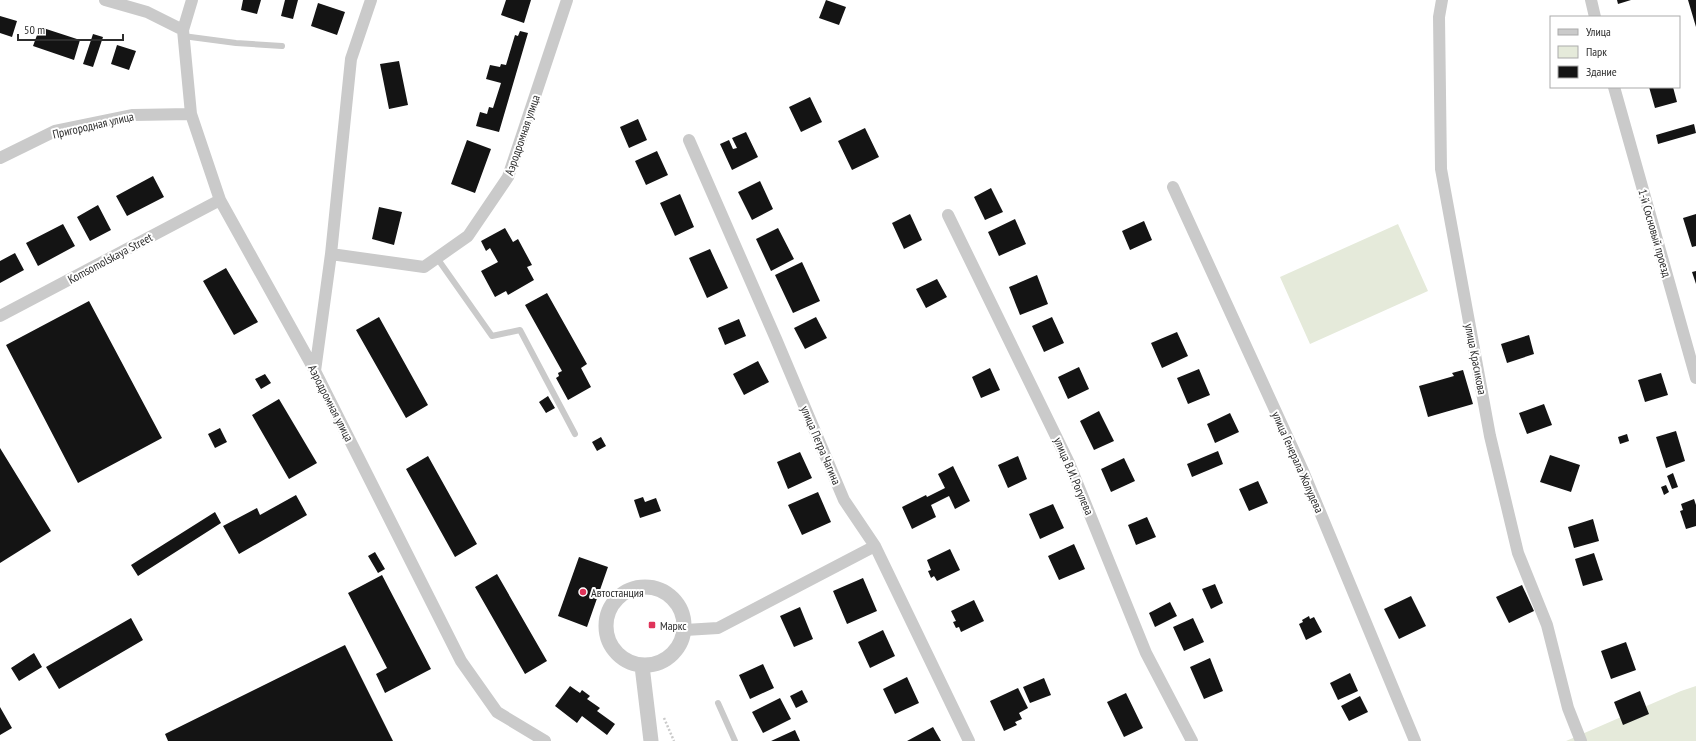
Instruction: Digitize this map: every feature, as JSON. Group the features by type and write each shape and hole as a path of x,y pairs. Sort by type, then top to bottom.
{"street":[{"path":"105,0 148,12 183,33 192,0"},
{"path":"315,372 331,254 351,59 371,0"},
{"name":"Аэродромная улица","path":"331,254 424,267 468,236 508,177 568,0"},
{"name":"улица Красикова","path":"1442,0 1440,17 1441,169 1490,436 1516,545 1547,625 1568,708 1581,741"},
{"path":"1591,0 1596,16"},
{"name":"Аэродромная улица","path":"183,33 191,114 220,200 315,372 461,661 497,712 544,741"},
{"name":"1-й Сосновый проезд","path":"1614,88 1696,378"},
{"name":"Пригородная улица","path":"0,158 55,131 133,115 191,114"},
{"name":"улица Петра Чагина","path":"689,140 844,500 875,546 969,741"},
{"name":"улица Генерала Жолудева","path":"1173,187 1303,471 1415,741"},
{"name":"Komsomolskaya Street","path":"0,316 220,200"},
{"name":"улица В.И. Рогулева","path":"948,215 1069,463 1146,653 1192,741"},
{"path":"685,630 718,628 875,546"},
{"path":"649,587 664,591 676,601 683,614 685,630 680,645 670,657 657,664 642,666 627,661 615,652 607,638 606,623 610,608 620,596 633,588 649,587"},
{"path":"642,666 651,741"}],"lane":[{"path":"183,33 236,43 282,46"},
{"path":"437,258 492,336 520,330 575,434"},
{"path":"718,703 735,741"}],"green space":[{"path":"1398,224 1428,291 1310,344 1280,277"},
{"path":"1696,686 1696,741 1566,741 1681,691"}],"building":[{"path":"243,0 261,0 257,14 241,10"},
{"path":"285,0 298,0 293,19 281,16"},
{"path":"506,0 531,0 524,23 501,15"},
{"path":"826,0 846,7 839,25 819,18"},
{"path":"1617,0 1631,0 1618,4"},
{"path":"1688,0 1696,0 1696,27"},
{"path":"318,3 345,12 337,35 311,26"},
{"path":"0,16 17,21 12,37 0,33"},
{"path":"40,27 80,40 74,60 33,46"},
{"path":"520,31 528,33 499,132 476,126 480,112 487,114 489,107 493,108 501,83 486,79 490,65 500,67 501,64 506,65 515,35 518,36"},
{"path":"93,34 103,37 93,67 83,64"},
{"path":"117,45 136,51 129,70 111,64"},
{"path":"399,61 408,105 389,109 380,64"},
{"path":"1649,88 1673,88 1677,102 1655,108"},
{"path":"810,97 822,122 801,132 789,107"},
{"path":"638,119 647,140 629,148 620,127"},
{"path":"1694,124 1696,133 1658,144 1656,135"},
{"path":"865,128 879,157 852,170 838,141"},
{"path":"746,132 758,157 732,170 720,144 729,140 733,149 737,148 732,138"},
{"path":"467,140 491,149 475,193 451,184"},
{"path":"657,151 668,175 646,185 635,161"},
{"path":"153,176 164,197 127,216 116,196"},
{"path":"760,181 773,209 752,220 738,192"},
{"path":"991,188 1003,212 985,220 974,197"},
{"path":"680,194 694,227 675,236 660,203"},
{"path":"98,205 111,230 90,241 77,217"},
{"path":"379,207 402,212 394,245 372,239"},
{"path":"910,214 922,240 904,249 892,223"},
{"path":"1696,214 1696,246 1692,247 1683,218"},
{"path":"1015,219 1026,244 999,256 988,232"},
{"path":"1144,221 1152,240 1130,250 1122,231"},
{"path":"63,224 75,246 38,266 26,243"},
{"path":"505,228 513,242 518,239 532,265 527,267 534,280 508,295 506,291 495,297 481,271 498,262 490,248 486,251 481,241"},
{"path":"778,228 794,259 771,271 756,239"},
{"path":"710,249 728,288 707,298 689,258"},
{"path":"15,253 24,270 0,283 0,261"},
{"path":"802,262 820,301 793,313 775,275"},
{"path":"226,268 258,322 234,335 203,281"},
{"path":"1696,271 1696,284 1692,272"},
{"path":"1037,275 1048,304 1020,315 1009,287"},
{"path":"937,279 947,297 926,308 916,289"},
{"path":"547,293 587,364 581,368 591,387 568,400 556,378 559,376 558,373 562,371 525,305"},
{"path":"89,301 162,438 78,483 6,345"},
{"path":"379,317 428,405 406,418 356,330"},
{"path":"816,317 827,338 805,349 794,328"},
{"path":"1052,317 1064,343 1044,352 1032,326"},
{"path":"739,319 746,336 725,345 718,328"},
{"path":"1177,332 1188,356 1162,368 1151,343"},
{"path":"1529,335 1534,354 1507,363 1501,344"},
{"path":"758,361 769,382 744,395 733,374"},
{"path":"1079,367 1089,389 1068,399 1058,377"},
{"path":"990,368 1000,390 981,398 972,377"},
{"path":"1199,369 1210,395 1188,404 1177,378"},
{"path":"1463,370 1473,404 1428,417 1419,386 1454,376 1452,373"},
{"path":"1661,373 1668,395 1645,402 1638,380"},
{"path":"265,374 271,383 261,389 255,379"},
{"path":"548,396 555,408 546,413 539,402"},
{"path":"279,399 317,463 289,479 252,415"},
{"path":"1544,404 1552,425 1527,434 1519,413"},
{"path":"1099,411 1114,441 1094,450 1080,421"},
{"path":"1230,413 1239,432 1215,443 1207,424"},
{"path":"220,428 227,442 215,448 208,434"},
{"path":"1676,431 1685,461 1666,468 1656,437"},
{"path":"1627,434 1629,441 1620,444 1618,437"},
{"path":"601,437 606,446 597,451 592,442"},
{"path":"0,448 51,531 0,563"},
{"path":"1218,451 1223,464 1192,477 1187,464"},
{"path":"800,452 812,478 788,489 777,462"},
{"path":"1550,455 1580,465 1571,492 1540,482"},
{"path":"428,456 477,544 455,557 406,469"},
{"path":"1018,456 1027,479 1008,488 998,465"},
{"path":"1124,458 1135,481 1111,492 1101,469"},
{"path":"953,466 970,501 955,509 949,496 931,505 936,517 912,529 902,507 926,495 927,497 945,488 938,474"},
{"path":"1673,473 1678,487 1672,489 1667,476"},
{"path":"1258,481 1268,503 1249,511 1239,489"},
{"path":"1666,485 1669,492 1664,495 1661,487"},
{"path":"818,492 831,522 802,535 788,505"},
{"path":"296,495 307,515 239,554 223,526 257,508 260,515"},
{"path":"643,497 645,502 656,498 661,511 640,518 634,500"},
{"path":"1694,499 1696,505 1696,526 1686,529 1680,511 1683,510 1681,504"},
{"path":"1053,504 1064,528 1040,539 1029,514"},
{"path":"215,512 221,523 138,576 131,565"},
{"path":"1147,517 1156,537 1136,545 1128,525"},
{"path":"1593,519 1599,541 1574,548 1568,527"},
{"path":"1074,544 1085,569 1059,580 1048,556"},
{"path":"950,549 960,570 937,581 934,576 931,578 928,571 931,570 927,560"},
{"path":"375,552 385,569 378,573 368,556"},
{"path":"1594,553 1603,580 1583,586 1575,559"},
{"name":"Автостанция","path":"579,557 608,567 587,627 558,616"},
{"path":"497,574 547,661 525,674 475,587"},
{"path":"382,575 431,669 385,693 376,674 387,668 348,593"},
{"path":"863,578 877,611 847,624 833,591"},
{"path":"1215,584 1223,603 1211,609 1202,589"},
{"path":"1522,585 1534,611 1509,623 1496,597"},
{"path":"1411,596 1426,626 1399,639 1384,609"},
{"path":"974,600 984,621 961,632 959,627 956,628 953,622 956,621 951,611"},
{"path":"1170,602 1177,616 1155,627 1149,613"},
{"path":"800,607 813,639 794,647 780,616"},
{"path":"1309,616 1310,619 1314,617 1322,632 1306,640 1299,624 1303,622 1302,620"},
{"path":"131,618 143,640 59,689 46,667"},
{"path":"1193,618 1204,642 1184,651 1173,627"},
{"path":"883,630 895,656 870,668 858,642"},
{"path":"1626,642 1636,670 1611,679 1601,651"},
{"path":"345,645 393,741 168,741 165,734"},
{"path":"34,653 42,667 19,681 11,668"},
{"path":"1210,658 1223,691 1204,699 1190,667"},
{"path":"763,664 774,688 750,699 739,675"},
{"path":"1350,673 1358,691 1338,700 1330,683"},
{"path":"907,677 919,703 895,714 883,689"},
{"path":"1044,678 1051,695 1030,703 1023,687"},
{"path":"570,686 580,693 582,690 590,696 587,699 600,708 597,711 615,724 607,735 582,716 577,723 555,706"},
{"path":"1018,688 1028,708 1019,713 1022,719 1015,722 1017,725 1004,731 990,701"},
{"path":"802,690 808,702 796,708 790,696"},
{"path":"1640,691 1649,714 1623,725 1614,702"},
{"path":"1126,693 1143,728 1124,737 1107,702"},
{"path":"1360,696 1368,712 1349,721 1341,706"},
{"path":"780,698 791,719 763,733 752,712"},
{"path":"0,707 12,728 0,735"},
{"path":"933,727 941,741 907,741"},
{"path":"795,730 800,741 771,741"}],"place":[{"name":"Автостанция","path":"583,592"},
{"name":"Маркс","path":"652,625"}]}
